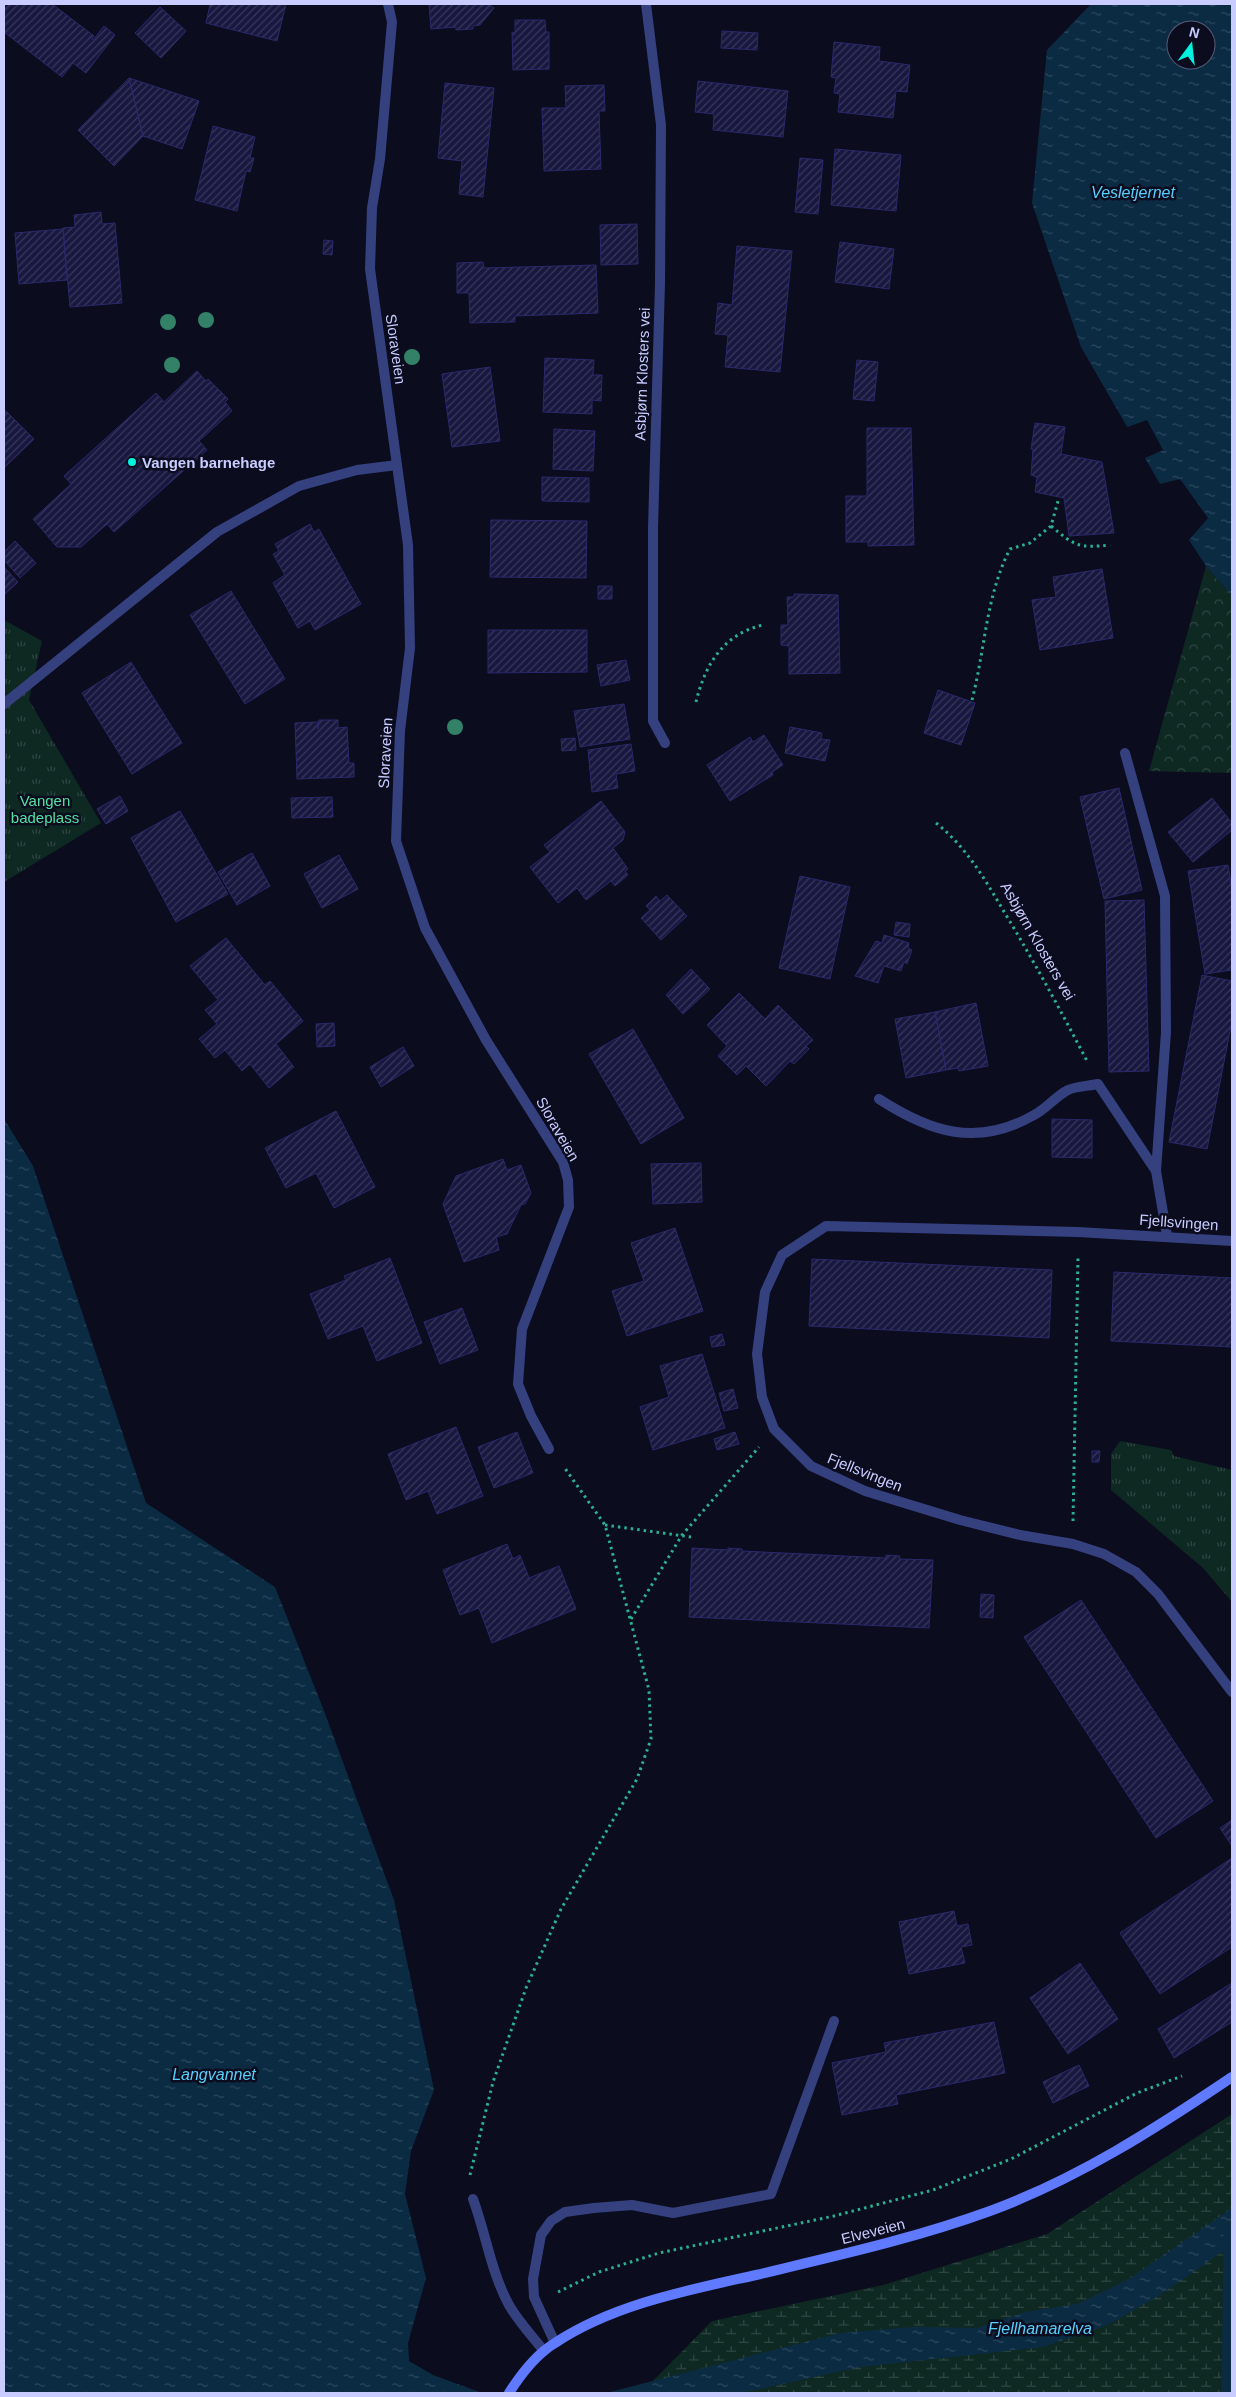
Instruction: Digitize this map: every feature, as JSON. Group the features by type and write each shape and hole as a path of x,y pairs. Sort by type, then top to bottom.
{"main road":[{"name":"Elveveien","path":"512,2389 544,2351 555,2342 600,2319 670,2296 907,2238 991,2211 1068,2177 1109,2156 1150,2132 1232,2077"}],"street":[{"name":"Sloraveien","path":"388,4 392,22 380,159 372,208 370,269 408,546 410,648 400,731 396,841 425,928 486,1040 563,1162 568,1180 569,1208 522,1330 518,1384 531,1416 549,1448"},
{"name":"Asbjørn Klosters vei","path":"646,4 661,125 660,283 653,528 653,721 665,742"},
{"path":"4,704 216,532 299,486 357,470 398,465"},
{"path":"1125,753 1165,896 1166,1032 1156,1171 1166,1236"},
{"path":"879,1099 900,1113 933,1126 959,1134 982,1135 1034,1116 1068,1090 1098,1084 1156,1171"},
{"name":"Fjellsvingen","path":"1232,1241 1078,1232 826,1226 782,1255 765,1292 757,1354 762,1397 774,1429 811,1466 865,1491 960,1520 1020,1535 1073,1544 1104,1554 1136,1572 1158,1594 1232,1692"},
{"path":"555,2342 534,2297 532,2280 541,2235 551,2221 565,2212 632,2205 673,2214 771,2194 834,2020"},
{"path":"473,2199 506,2298 522,2324 544,2351"}],"path":[{"path":"972,700 983,658 999,570 1010,549 1030,543 1051,526 1058,501"},
{"path":"1051,526 1073,543 1085,548 1110,545"},
{"path":"696,702 703,678 713,656 747,629 763,625"},
{"name":"Asbjørn Klosters vei","path":"936,823 949,833 977,866 1050,988 1098,1084"},
{"path":"1073,1544 1078,1232"},
{"path":"631,1619 682,1535 774,1429"},
{"path":"473,2199 469,2172 493,2082 526,1988 561,1909 637,1779 651,1739 649,1690 605,1525 581,1489 549,1448"},
{"path":"605,1525 691,1537"},
{"path":"539,2309 566,2287 620,2265 659,2253 888,2203 978,2174 1049,2141 1138,2093 1182,2076"}],"green space":[{"path":"1206,566 1232,596 1232,773 1149,771"},
{"name":"Vangen badeplass","path":"4,620 42,641 29,700 101,823 4,882"},
{"path":"1120,1441 1171,1450 1174,1456 1232,1470 1232,1602 1203,1568 1111,1490 1111,1454"},
{"path":"1232,2114 1232,2393 641,2393 712,2321 883,2285 1047,2234"}],"water":[{"name":"Vesletjernet","path":"1091,4 1232,4 1232,596 1206,566 1189,540 1208,518 1180,479 1160,484 1081,347 1032,203 1047,50"},
{"name":"Langvannet","path":"4,1119 33,1166 146,1503 275,1587 324,1711 394,1900 434,2090 411,2151 405,2194 426,2278 408,2343 409,2361 433,2375 482,2393 4,2393"},
{"name":"Fjellhamarelva","path":"1232,2208 1232,2245 1160,2295 1106,2326 1043,2347 860,2367 741,2393 606,2393 840,2333 914,2327 977,2328 1025,2312 1077,2304 1129,2279"}],"pier":[{"path":"1147,420 1163,450 1143,459 1125,428"}],"building":[{"path":"4,4 52,4 94,36 93,40 104,26 115,35 86,73 73,63 62,77 4,32"},
{"path":"206,4 286,4 277,41 206,23 210,5"},
{"path":"429,4 488,4 494,8 480,25 473,26 473,29 456,30 456,27 431,29"},
{"path":"160,7 186,31 161,58 135,33"},
{"path":"515,20 545,20 546,32 549,32 549,69 513,70 512,32 515,33"},
{"path":"722,31 758,33 757,50 721,48"},
{"path":"834,42 880,47 879,61 910,65 907,92 896,91 893,118 838,112 840,94 834,93 836,78 831,77"},
{"path":"129,78 143,136 114,166 78,130"},
{"path":"129,78 199,101 182,149 143,136"},
{"path":"698,81 788,91 783,137 713,130 714,114 695,112"},
{"path":"445,83 494,88 483,197 459,194 462,161 438,158"},
{"path":"604,85 605,111 599,111 601,169 544,171 542,108 566,108 565,86"},
{"path":"213,126 255,137 250,158 254,158 250,172 246,171 237,211 195,200"},
{"path":"835,149 901,155 896,211 831,205"},
{"path":"800,158 823,160 818,214 795,212"},
{"path":"101,212 102,224 115,223 122,303 70,307 63,228 75,227 74,215"},
{"path":"637,224 638,264 601,265 600,225"},
{"path":"63,229 67,280 19,284 15,233"},
{"path":"324,240 333,241 332,255 323,254"},
{"path":"840,242 894,249 889,289 835,282"},
{"path":"737,246 792,251 780,372 725,367 728,335 715,334 718,303 732,305"},
{"path":"483,262 484,268 596,265 598,313 515,316 515,322 470,323 469,293 457,293 457,263"},
{"path":"545,358 594,360 593,375 602,375 601,401 592,400 592,414 543,412"},
{"path":"857,360 878,362 874,401 853,399"},
{"path":"490,367 500,441 452,447 442,374"},
{"path":"197,371 228,399 225,402 232,411 199,441 207,450 114,532 107,524 81,547 57,547 33,519 71,484 64,476 156,393 164,402"},
{"path":"4,409 34,439 5,467 4,466"},
{"path":"1035,423 1065,427 1061,454 1102,462 1114,533 1069,536 1064,498 1035,492 1037,477 1031,475 1033,449 1031,449"},
{"path":"867,428 911,428 914,545 868,546 868,542 846,542 846,496 867,496"},
{"path":"554,429 595,431 593,471 553,469"},
{"path":"542,477 589,478 589,502 542,501"},
{"path":"491,520 587,521 586,578 490,577"},
{"path":"310,524 314,532 319,529 361,604 315,630 310,621 298,628 273,583 285,575 273,554 279,551 275,544"},
{"path":"15,541 36,563 20,578 4,560 4,552"},
{"path":"4,567 18,582 4,595"},
{"path":"1102,569 1113,638 1040,650 1032,600 1056,597 1053,577"},
{"path":"598,586 612,586 612,599 598,599"},
{"path":"231,591 285,679 245,704 190,615"},
{"path":"794,594 838,595 840,673 789,674 789,646 781,645 781,625 788,625 787,597 794,597"},
{"path":"488,630 587,630 587,672 488,673"},
{"path":"626,660 630,680 601,686 597,665"},
{"path":"131,662 182,743 132,774 82,693"},
{"path":"938,690 975,703 961,745 924,733"},
{"path":"624,704 630,739 580,747 574,711"},
{"path":"319,720 338,720 338,728 347,727 349,763 354,763 354,777 297,779 295,723 318,722 318,729"},
{"path":"790,727 822,733 821,739 830,740 825,761 785,753"},
{"path":"764,735 783,765 772,772 773,775 730,801 707,765 750,737 753,742"},
{"path":"575,738 576,750 562,751 561,739"},
{"path":"631,744 635,771 616,774 618,788 592,792 588,750"},
{"path":"1119,788 1142,890 1104,899 1080,797"},
{"path":"120,796 128,811 106,824 97,809"},
{"path":"332,797 333,817 292,818 291,798"},
{"path":"1212,798 1232,823 1232,830 1193,862 1168,832"},
{"path":"601,801 625,832 623,840 613,848 628,869 625,871 628,875 615,886 611,881 586,900 577,888 558,903 530,867 550,852 544,845"},
{"path":"180,811 228,894 176,922 131,838"},
{"path":"252,853 270,886 237,905 218,872"},
{"path":"339,855 358,889 322,908 304,874"},
{"path":"1228,865 1232,890 1232,970 1205,974 1188,871"},
{"path":"800,876 850,887 830,979 779,968"},
{"path":"667,895 687,916 661,940 641,918 650,910 646,906 656,896 660,901"},
{"path":"1144,900 1149,1071 1109,1072 1105,901"},
{"path":"896,922 910,924 909,937 894,935"},
{"path":"884,935 909,943 908,948 912,950 907,964 904,962 901,971 884,966 878,983 855,976 876,941 882,943"},
{"path":"226,938 265,985 270,981 303,1021 276,1044 294,1067 269,1088 250,1064 242,1071 225,1050 215,1058 199,1039 217,1024 205,1010 218,1000 190,966"},
{"path":"691,969 710,989 683,1014 666,995"},
{"path":"1202,975 1232,981 1232,1021 1207,1149 1169,1142"},
{"path":"739,993 765,1019 778,1005 813,1040 806,1046 809,1049 794,1064 790,1061 766,1086 746,1066 737,1075 718,1056 727,1046 707,1025"},
{"path":"976,1003 988,1066 959,1071 958,1068 946,1070 935,1012"},
{"path":"935,1012 946,1070 906,1078 895,1019"},
{"path":"334,1023 335,1046 317,1047 316,1024"},
{"path":"633,1029 684,1118 641,1144 589,1054"},
{"path":"403,1047 414,1066 381,1087 370,1067"},
{"path":"336,1111 375,1187 334,1208 316,1173 286,1188 265,1148"},
{"path":"1052,1119 1092,1120 1092,1158 1052,1157"},
{"path":"503,1159 507,1170 521,1165 531,1193 525,1204 521,1205 507,1234 496,1237 499,1250 464,1262 443,1204 456,1176"},
{"path":"701,1163 702,1202 653,1204 651,1164"},
{"path":"675,1228 703,1311 627,1336 612,1291 644,1281 631,1243"},
{"path":"390,1258 422,1343 377,1361 363,1326 328,1339 310,1294 346,1280 344,1276"},
{"path":"812,1259 1052,1270 1049,1338 809,1326"},
{"path":"1114,1272 1232,1278 1232,1347 1111,1341"},
{"path":"462,1308 478,1350 440,1364 424,1322"},
{"path":"722,1334 725,1345 712,1347 710,1337"},
{"path":"702,1354 725,1428 653,1450 640,1407 669,1397 660,1366"},
{"path":"733,1389 738,1408 724,1411 719,1393"},
{"path":"456,1427 483,1496 437,1514 428,1491 406,1500 388,1454"},
{"path":"517,1432 533,1473 494,1488 478,1447"},
{"path":"735,1432 739,1444 717,1450 714,1439"},
{"path":"1092,1451 1100,1451 1099,1462 1092,1462"},
{"path":"507,1544 513,1559 520,1555 529,1578 559,1566 576,1609 492,1643 479,1608 460,1615 443,1570"},
{"path":"692,1548 728,1550 728,1548 742,1549 742,1551 886,1558 886,1555 900,1556 899,1559 933,1560 929,1628 689,1617"},
{"path":"981,1594 994,1595 993,1618 980,1617"},
{"path":"1081,1600 1213,1801 1156,1838 1024,1637"},
{"path":"1232,1820 1232,1846 1220,1828"},
{"path":"1232,1858 1232,1947 1160,1994 1120,1933"},
{"path":"954,1911 957,1926 968,1924 972,1945 961,1947 965,1963 909,1974 899,1922"},
{"path":"1080,1963 1118,2019 1068,2054 1030,1998"},
{"path":"1232,1983 1232,2022 1174,2058 1158,2029"},
{"path":"994,2022 1005,2073 896,2095 898,2104 842,2115 832,2063 886,2052 884,2043"},
{"path":"1079,2065 1089,2086 1053,2103 1043,2082"}],"waterway":[{"path":"1227,2393 1229,2233"}],"place":[{"name":"Vangen barnehage","path":"132,462"}]}
